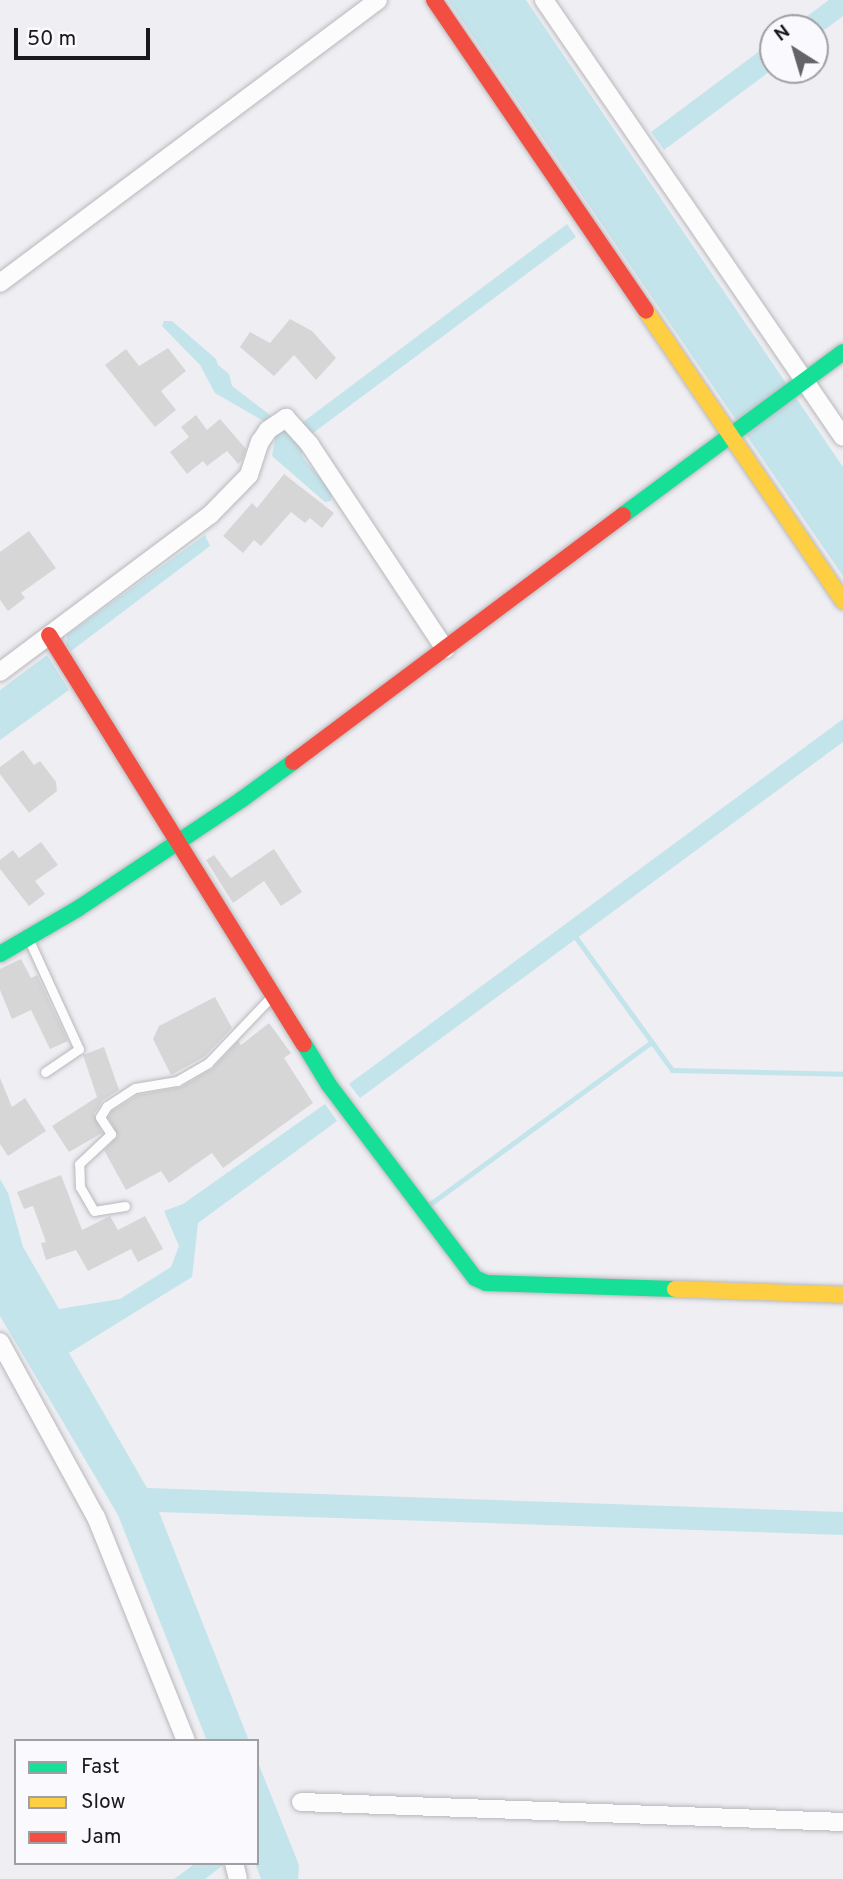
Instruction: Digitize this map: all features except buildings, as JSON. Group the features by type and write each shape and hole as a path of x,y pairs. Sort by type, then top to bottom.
{"street":[{"path":"0,283 378,0"},
{"path":"434,0 734,434 843,601"},
{"path":"544,0 799,385 843,437"},
{"path":"0,954 28,939 241,800 843,352"},
{"path":"0,672 210,514 249,475 260,442 280,425 310,445 444,649"},
{"path":"48,635 329,1085 475,1278 486,1283 843,1295"},
{"path":"0,1342 96,1517 185,1739"},
{"path":"301,1802 843,1822"}],"lane":[{"path":"28,939 79,1049 45,1072"},
{"path":"125,1206 94,1211 80,1187 79,1164 111,1134 100,1117 107,1107 135,1088 177,1081 208,1063 272,996"}],"water":[{"path":"448,0 526,0 843,467 843,576"},
{"path":"829,0 843,0 843,16 829,26 829,14 810,14"},
{"path":"759,51 759,79 664,150 651,132"},
{"path":"567,224 576,237 301,442 303,458 332,492 331,501 325,502 272,456 276,434 265,422 215,393 200,365 162,326 164,321 172,321 216,359 218,365 229,374 232,386 269,414 282,429 291,431"},
{"path":"205,535 210,546 71,651 66,644 67,635"},
{"path":"47,655 69,690 0,740 0,690"},
{"path":"843,719 843,742 360,1098 349,1084"},
{"path":"325,1104 337,1121 198,1223 192,1277 69,1353 147,1488 843,1512 843,1535 159,1512 248,1739 206,1739 118,1515 0,1316 0,1179 8,1193 23,1247 59,1309 120,1299 171,1267 179,1246 164,1211 183,1204"},
{"path":"259,1765 299,1865 298,1879 261,1879 256,1865 259,1865"},
{"path":"193,1865 223,1865 205,1879 174,1879"}],"waterway":[{"path":"574,935 672,1070 843,1074"},
{"path":"430,1204 651,1042"}],"traffic: fast":[{"path":"623,515 843,352"},
{"path":"0,954 79,908 293,762"},
{"path":"304,1044 329,1085 475,1278 486,1283 675,1289"}],"traffic: slow":[{"path":"646,311 843,601"},
{"path":"675,1289 843,1295"}],"traffic: jam":[{"path":"434,0 646,311"},
{"path":"293,762 623,515"},
{"path":"49,635 304,1044"}]}
